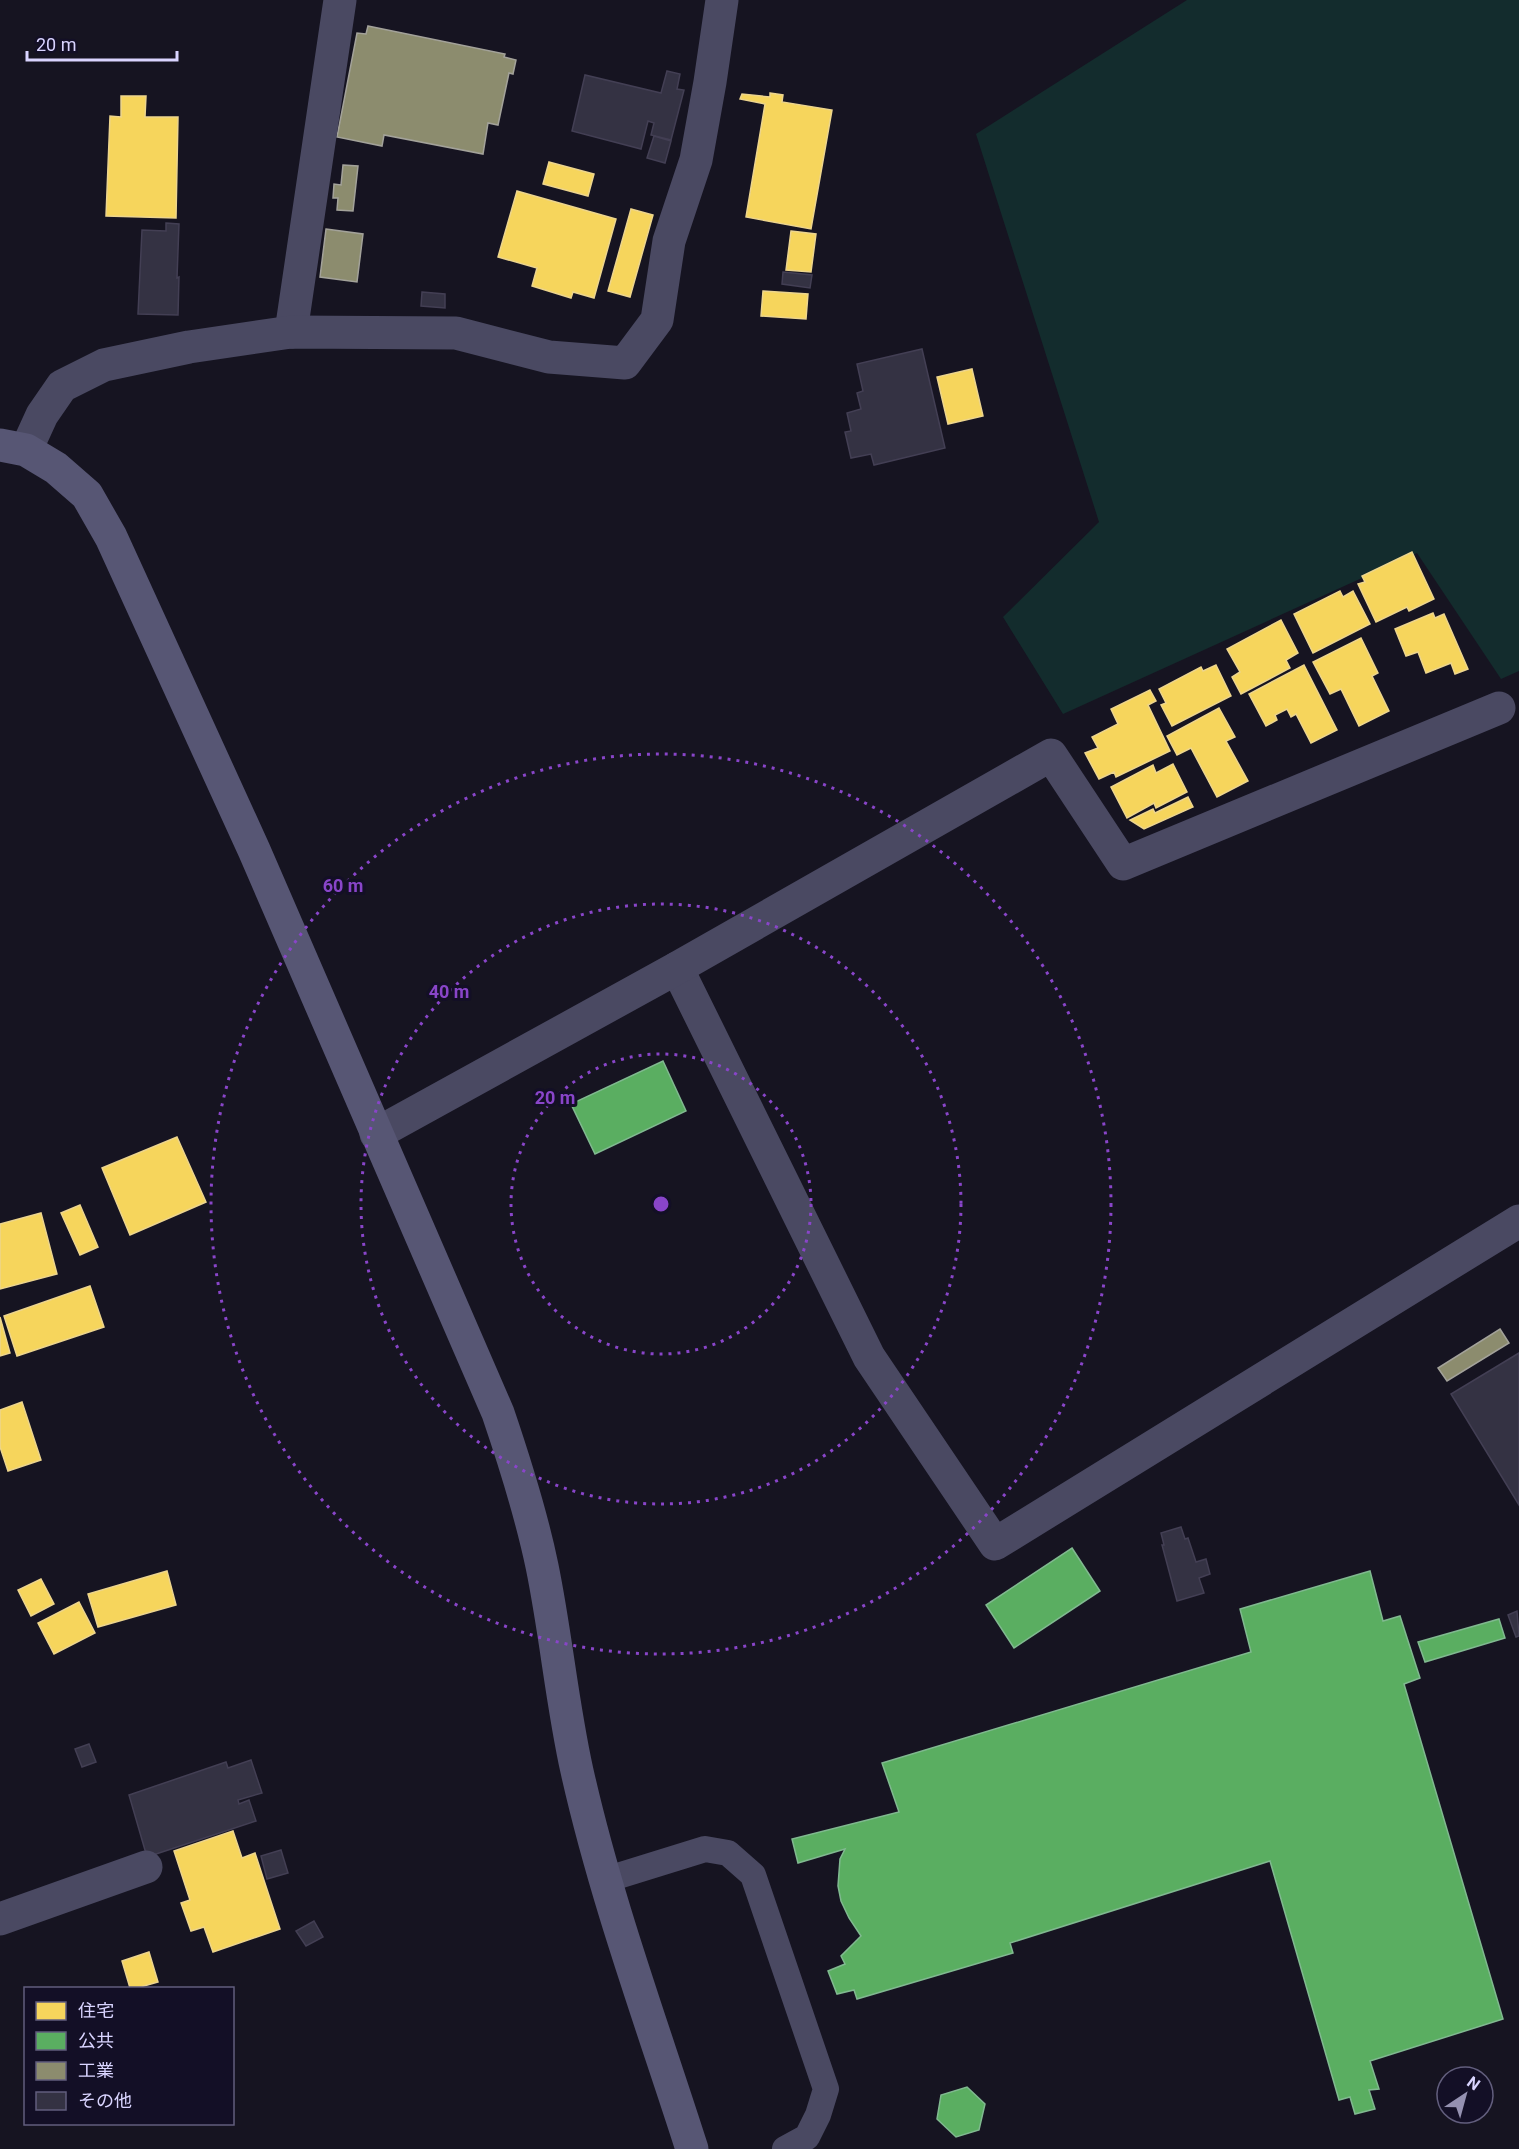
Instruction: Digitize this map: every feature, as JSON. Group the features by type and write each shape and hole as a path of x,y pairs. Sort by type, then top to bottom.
{"street":[{"path":"291,332 340,0"},
{"path":"692,2149 605,1880 576,1769 542,1566 523,1485 498,1413 254,850 111,537 87,495 56,468 13,447 42,415 62,386 104,365 189,347 291,332 456,333 549,357 625,363 657,321 669,241 696,160 711,82 722,0"},
{"path":"376,1134 678,968 1051,755 1123,864 1499,708"},
{"path":"678,968 869,1357 995,1544 1519,1221"},
{"path":"0,1919 146,1867"}],"lane":[{"path":"605,1880 705,1849 729,1853 753,1875 826,2089 818,2115 807,2137 785,2149"}],"green space":[{"path":"1187,0 1519,0 1519,671 1501,679 1417,553 1063,714 1003,617 1099,522 976,134"}],"building: 住宅":[{"path":"770,93 783,95 782,102 832,110 811,229 746,217 765,104 740,99 742,94 770,97"},
{"path":"121,96 146,96 145,117 178,117 176,218 106,216 110,116 121,117"},
{"path":"549,162 594,174 588,196 543,184"},
{"path":"517,191 616,219 594,298 573,292 571,298 532,286 537,268 498,257"},
{"path":"631,209 653,215 630,297 608,291"},
{"path":"791,231 816,234 811,272 786,270"},
{"path":"763,291 808,294 806,319 761,316"},
{"path":"972,369 983,416 948,424 937,377"},
{"path":"1412,552 1434,599 1409,611 1407,607 1376,622 1358,584 1365,582 1362,576"},
{"path":"1340,591 1343,597 1353,591 1370,624 1313,653 1294,614"},
{"path":"1433,613 1435,618 1444,614 1468,669 1455,674 1451,663 1426,673 1418,652 1406,656 1395,629"},
{"path":"1281,620 1298,653 1286,660 1290,668 1241,694 1232,677 1240,672 1227,649"},
{"path":"1361,638 1378,673 1372,676 1389,711 1359,726 1341,689 1330,694 1313,662"},
{"path":"1216,665 1231,696 1172,726 1161,705 1166,703 1159,689 1201,667 1203,671"},
{"path":"1304,665 1337,730 1311,743 1296,714 1291,717 1287,709 1275,715 1277,720 1266,726 1249,694"},
{"path":"1150,690 1156,701 1148,705 1170,751 1116,777 1114,772 1099,779 1085,753 1098,748 1092,737 1118,724 1111,709"},
{"path":"1219,708 1235,737 1226,741 1248,781 1217,797 1191,748 1177,755 1167,736"},
{"path":"1173,764 1187,792 1156,808 1154,803 1127,818 1111,787 1153,765 1156,773"},
{"path":"1188,797 1193,807 1144,829 1130,820 1153,809 1155,813"},
{"path":"177,1137 206,1202 130,1235 102,1168"},
{"path":"80,1205 98,1247 80,1255 61,1213"},
{"path":"41,1213 57,1274 0,1289 0,1224"},
{"path":"90,1286 104,1327 17,1356 4,1316"},
{"path":"0,1317 10,1353 0,1356"},
{"path":"22,1402 41,1460 8,1471 0,1447 0,1410"},
{"path":"167,1571 176,1605 98,1627 88,1594"},
{"path":"41,1579 54,1604 31,1616 18,1590"},
{"path":"79,1602 95,1633 54,1654 38,1623"},
{"path":"233,1831 242,1858 255,1853 280,1929 213,1952 204,1927 191,1931 181,1903 190,1900 174,1851"},
{"path":"149,1952 158,1982 140,1987 130,1987 122,1961"}],"building: 公共":[{"path":"663,1061 686,1111 595,1154 571,1104"},
{"path":"1072,1548 1100,1591 1014,1648 986,1605"},
{"path":"1370,1571 1383,1621 1400,1616 1420,1678 1404,1684 1503,2019 1370,2061 1379,2089 1369,2090 1375,2109 1355,2114 1350,2097 1339,2100 1270,1861 1010,1943 1013,1953 857,1999 854,1990 837,1994 828,1971 845,1964 841,1956 861,1936 841,1901 838,1886 840,1859 845,1849 798,1863 792,1839 899,1812 882,1763 1251,1652 1240,1609"},
{"path":"1499,1619 1505,1638 1425,1662 1418,1642"},
{"path":"967,2087 985,2104 979,2130 956,2137 937,2119 941,2095"}],"building: 工業":[{"path":"368,26 505,54 504,57 516,60 513,74 509,73 498,125 488,123 483,154 384,135 382,146 337,137 357,33 366,34"},
{"path":"343,165 358,166 353,211 337,210 338,198 333,198 334,184 341,185"},
{"path":"326,229 363,234 357,282 320,277"},
{"path":"1500,1329 1509,1343 1447,1381 1438,1368"}],"building: その他":[{"path":"667,71 680,74 677,89 684,90 671,140 651,135 654,123 648,121 641,149 572,131 585,75 661,93"},
{"path":"654,136 671,141 665,163 647,158"},
{"path":"166,223 179,224 178,315 138,314 142,230 166,231"},
{"path":"783,272 812,275 810,288 782,284"},
{"path":"422,292 445,294 445,308 421,306"},
{"path":"922,349 945,448 874,465 871,454 851,458 845,432 851,431 847,413 861,409 857,393 863,391 857,364"},
{"path":"1519,1353 1519,1505 1451,1394"},
{"path":"1181,1527 1185,1539 1188,1538 1196,1562 1206,1559 1210,1574 1199,1578 1204,1593 1177,1601 1161,1533"},
{"path":"1517,1611 1519,1636 1516,1637 1508,1615"},
{"path":"89,1744 96,1762 82,1767 75,1749"},
{"path":"251,1760 262,1793 238,1800 239,1804 249,1800 256,1821 147,1857 129,1795 226,1762 228,1768"},
{"path":"281,1850 288,1873 267,1879 261,1856"},
{"path":"314,1921 323,1937 306,1946 296,1931"}]}
